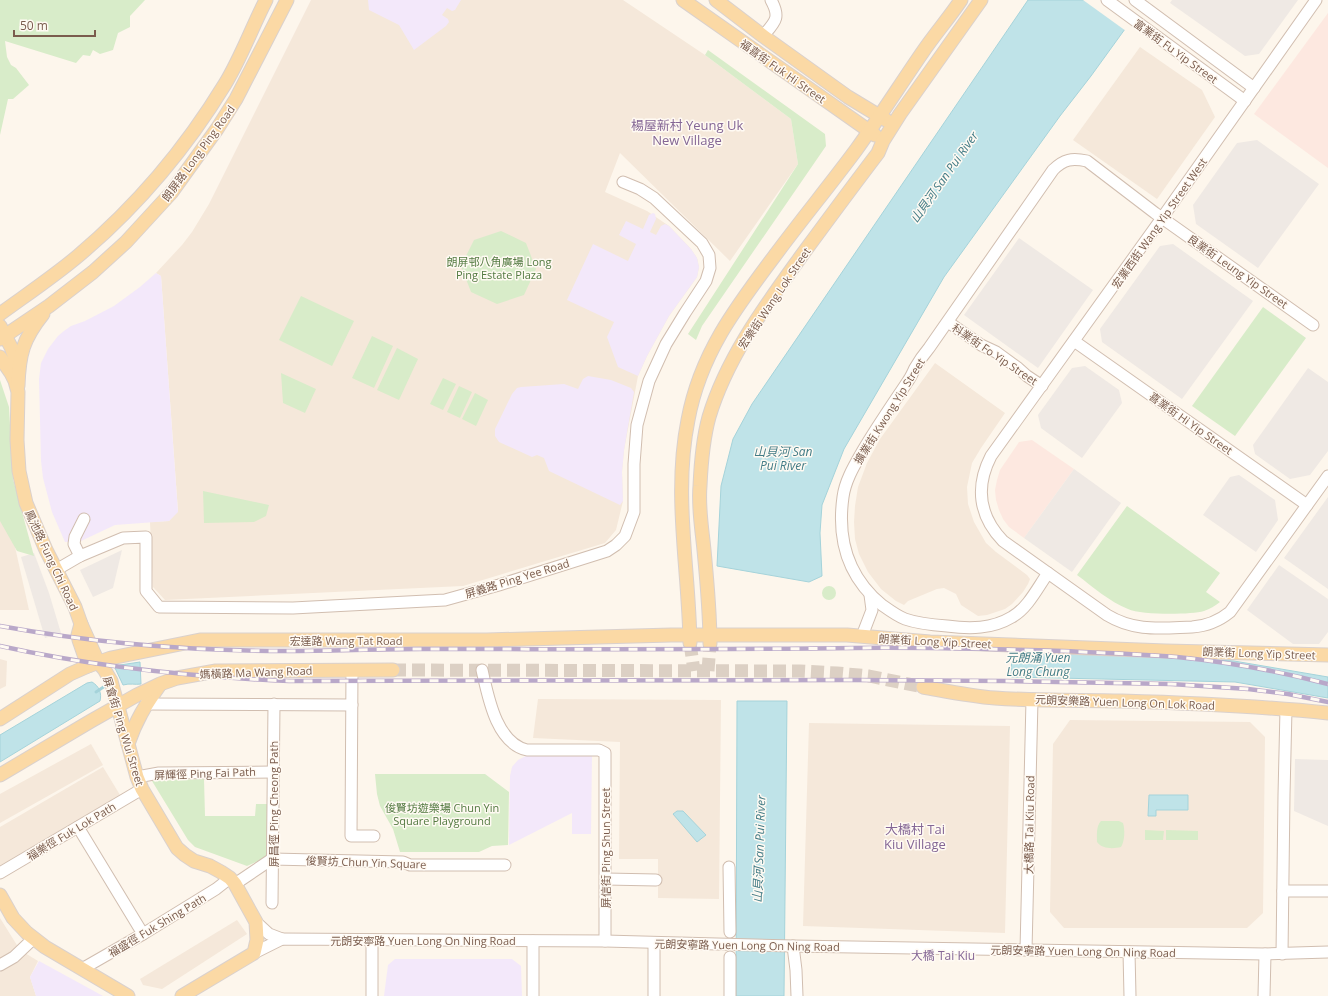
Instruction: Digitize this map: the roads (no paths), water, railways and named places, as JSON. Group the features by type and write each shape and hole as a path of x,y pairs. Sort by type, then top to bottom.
{"main road":[{"name":"朗屏路 Long Ping Road","path":"0,314 79,255 128,209 160,173 185,142 215,100 233,70 266,0"},
{"name":"朗屏路 Long Ping Road","path":"2,333 49,306 93,272 111,256 171,193 217,129 236,99 287,0"},
{"name":"福喜街 Fuk Hi Street","path":"684,0 883,141"},
{"name":"福喜街 Fuk Hi Street","path":"716,0 763,36 853,100 894,124"},
{"name":"宏樂街 Wang Lok Street","path":"690,639 686,565 681,513 682,470 688,420 693,396 701,372 713,345 728,320 761,273 856,149 923,51 961,0"},
{"name":"宏樂街 Wang Lok Street","path":"710,639 700,517 700,488 704,442 709,418 718,393 731,363 780,285 878,152 894,124 981,0"},
{"path":"233,70 252,70"},
{"path":"18,392 20,354 36,322 49,306"},
{"path":"2,333 16,358 18,370"},
{"name":"鳳池路 Fung Chi Road","path":"0,357 11,373 18,392 17,440 19,471 26,503 46,550 75,607 97,666"},
{"name":"朗業街 Long Yip Street","path":"710,639 862,636 930,642 1166,651 1328,655"},
{"name":"宏達路 Wang Tat Road","path":"0,719 70,674 97,666 112,658 200,640 710,639"},
{"name":"屏會街 Ping Wui Street","path":"97,666 111,680 140,783 177,848 194,861 210,866 232,881"},
{"name":"媽橫路 Ma Wang Road","path":"0,775 117,701 178,678 216,671 393,670"},
{"path":"128,744 134,726 146,704 160,684"},
{"name":"元朗安樂路 Yuen Long On Lok Road","path":"922,687 993,698 1122,701 1286,709 1328,713"},
{"path":"232,881 256,922 257,940 254,953"},
{"path":"0,895 13,918 27,933 45,946 128,996"},
{"name":"元朗安寧路 Yuen Long On Ning Road","path":"182,996 254,953"}],"street":[{"path":"763,36 776,19 776,13 771,0"},
{"name":"富業街 Fu Yip Street","path":"1107,0 1245,101"},
{"name":"富業街 Fu Yip Street","path":"1135,0 1254,88"},
{"name":"宏業西街 Wang Yip Street West","path":"1307,505 1230,612 1216,621 1200,626 1150,628 1132,626 1115,619 1003,541 990,525 985,514 981,490 982,478 988,462 1000,444 1316,0"},
{"name":"良業街 Leung Yip Street","path":"948,322 1053,170 1068,160 1078,159 1087,161 1162,218 1313,325"},
{"name":"屏義路 Ping Yee Road","path":"56,570 80,556 123,538 146,537 146,591 158,607 293,608 445,600 499,585 607,551 616,545 625,536 634,512 634,464 637,425 649,381 666,344 706,281 710,268 708,255 702,243 654,198 640,189 623,182"},
{"name":"科業街 Fo Yip Street","path":"948,322 981,345 996,352 1042,386"},
{"name":"擴業街 Kwong Yip Street","path":"948,322 916,367 909,380 875,429 856,461 843,495 841,520 843,544 858,579 870,595 896,615 904,619 929,624 958,628 978,628 1001,622 1019,612 1048,573"},
{"name":"喜業街 Hi Yip Street","path":"1074,340 1307,505"},
{"path":"1307,505 1328,476"},
{"path":"80,556 74,544 75,537 84,519"},
{"path":"862,636 872,610 870,595"},
{"path":"352,670 351,836 374,836"},
{"name":"屏信街 Ping Shun Street","path":"482,670 488,700 496,720 501,729 514,744 520,748 528,750 599,750 605,753 606,942"},
{"name":"大橋路 Tai Kiu Road","path":"1026,950 1032,700"},
{"path":"146,704 352,704"},
{"name":"屏昌徑 Ping Cheong Path","path":"272,903 274,704"},
{"path":"1282,954 1286,709"},
{"name":"屏輝徑 Ping Fai Path","path":"140,783 159,773 273,772"},
{"name":"福樂徑 Fuk Lok Path","path":"0,873 78,827 140,783"},
{"path":"78,827 143,934"},
{"path":"232,881 272,859"},
{"name":"俊賢坊 Chun Yin Square","path":"272,859 403,862 410,865 505,866"},
{"path":"729,867 730,932"},
{"path":"606,879 656,880"},
{"name":"福盛徑 Fuk Shing Path","path":"82,969 232,881"},
{"path":"1283,891 1328,891"},
{"path":"256,922 269,934 282,939"},
{"path":"0,965 14,957 34,938"},
{"name":"元朗安寧路 Yuen Long On Ning Road","path":"254,953 282,939 606,942 1264,954 1328,952"},
{"path":"372,940 372,996"},
{"path":"533,941 533,996"},
{"path":"654,944 654,996"},
{"path":"792,946 796,970 797,996"},
{"path":"1129,952 1130,996"},
{"path":"1264,954 1264,996"},
{"path":"730,957 730,996"}],"water":[{"name":"山貝河 San Pui River","path":"1028,0 1146,0 944,277 844,449 822,505 820,533 822,576 809,582 717,566 721,486 733,439 752,404"},
{"name":"元朗涌 Yuen Long Chung","path":"1012,651 1064,651 1234,661 1328,677 1328,698 1235,682 1011,677"},
{"path":"140,662 141,684 123,685 115,668 120,665"},
{"path":"92,682 99,690 101,695 100,701 0,762 0,735 87,683"},
{"name":"山貝河 San Pui River","path":"737,701 787,701 784,996 736,996"},
{"path":"1149,795 1188,795 1188,810 1156,810 1156,816 1148,816"},
{"path":"677,811 683,811 706,835 697,842 673,814"}],"waterway":[{"path":"96,692 108,684"}],"tunnel":[{"path":"690,643 694,671"},
{"path":"708,671 710,644"},
{"path":"393,670 800,671 869,676 923,687"}],"railway":[{"path":"0,626 71,637 143,645 250,651 420,649 907,648 1063,651 1196,659 1290,675 1328,684"},
{"path":"0,646 72,660 144,670 216,677 289,681 851,680 1171,684 1248,689 1288,694 1328,702"}],"district":[{"name":"楊屋新村 Yeung Uk New Village","path":"687,132"},
{"name":"大橋村 Tai Kiu Village","path":"915,836"},
{"name":"大橋 Tai Kiu","path":"943,955"}],"park label":[{"name":"朗屏邨八角廣場 Long Ping Estate Plaza","path":"499,267"},
{"name":"俊賢坊遊樂場 Chun Yin Square Playground","path":"442,813"}]}
